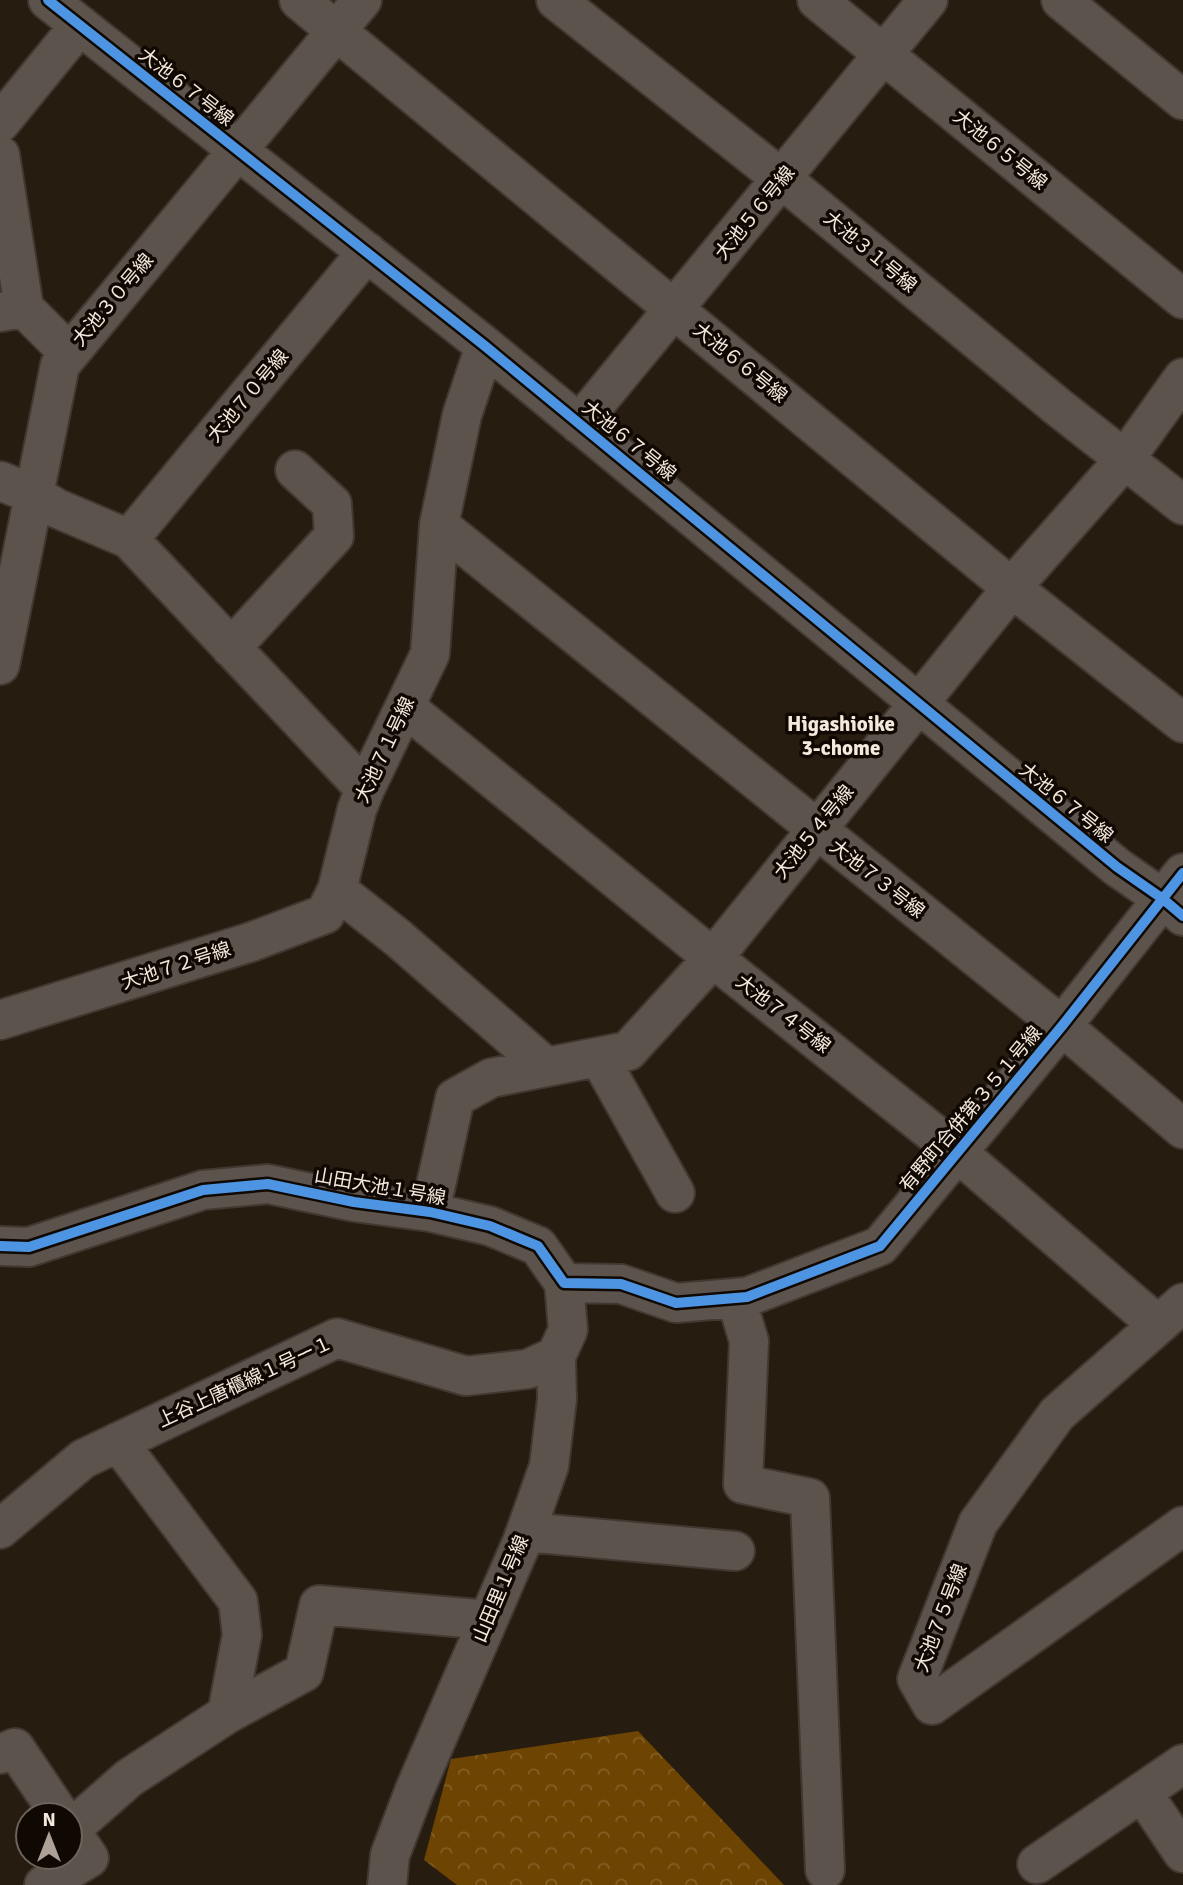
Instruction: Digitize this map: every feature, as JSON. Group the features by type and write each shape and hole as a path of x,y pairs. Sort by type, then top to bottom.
{"street":[{"name":"大池６７号線","path":"48,0 674,499 800,608 1117,867 1176,896"},
{"name":"大池６６号線","path":"299,0 1012,588 1183,723"},
{"name":"大池３０号線","path":"0,665 60,365 362,0"},
{"name":"大池３１号線","path":"556,0 782,179 901,279 1183,505"},
{"name":"大池６５号線","path":"817,0 1183,299"},
{"name":"大池５６号線","path":"579,424 928,0"},
{"path":"1061,0 1183,100"},
{"path":"3,115 80,25"},
{"path":"0,155 12,310 69,353"},
{"name":"大池７０号線","path":"129,539 367,252"},
{"name":"大池７１号線","path":"337,890 365,789 430,654 439,525 462,415 485,346"},
{"name":"大池５４号線","path":"430,1212 455,1097 491,1078 628,1051 713,958 1012,588 1125,459 1183,378"},
{"path":"231,648 334,536 332,504 295,470"},
{"path":"0,481 129,539 365,789"},
{"name":"大池７３号線","path":"439,525 1062,1026 1183,1129"},
{"name":"大池７４号線","path":"405,707 713,958 957,1152 1170,1314"},
{"path":"337,890 398,938 545,1066"},
{"name":"大池７２号線","path":"0,1020 251,942 325,914 337,890"},
{"name":"有野町合併第３５１号線","path":"736,1298 747,1297 880,1246 1062,1026 1176,896"},
{"path":"600,1057 675,1193"},
{"name":"山田大池１号線","path":"0,1246 29,1247 203,1190 268,1184 354,1202 430,1212 490,1226 538,1246 564,1283"},
{"path":"564,1283 621,1284 676,1303 736,1298 749,1340 743,1484 810,1498 825,1870"},
{"name":"山田里１号線","path":"387,1885 390,1855 415,1789 526,1532 549,1466 557,1399 556,1356 568,1330 564,1283"},
{"name":"大池７５号線","path":"1170,1314 1057,1414 978,1524 917,1679 932,1705 1183,1526"},
{"name":"上谷上唐櫃線１号ー１","path":"0,1528 82,1459 337,1338 467,1376 528,1369 556,1356"},
{"path":"118,1442 238,1601 242,1635 227,1714"},
{"path":"526,1532 735,1551"},
{"path":"84,1818 129,1778 227,1714 304,1672 318,1605 488,1620"},
{"path":"0,1754 15,1748 51,1801"},
{"path":"1037,1864 1183,1764"},
{"path":"1142,1792 1183,1853"},
{"path":"44,1885 67,1871"}],"green space":[{"path":"638,1731 784,1885 457,1885 424,1860 451,1759"}],"cycle path":[{"path":"48,0 485,346 1117,867 1183,916"},
{"path":"0,1246 29,1247 203,1190 268,1184 354,1202 430,1212 490,1226 538,1246 564,1283 621,1284 676,1303 747,1297 880,1246 1062,1026 1183,873"}],"district":[{"name":"Higashioike 3-chome","path":"841,736"}]}
